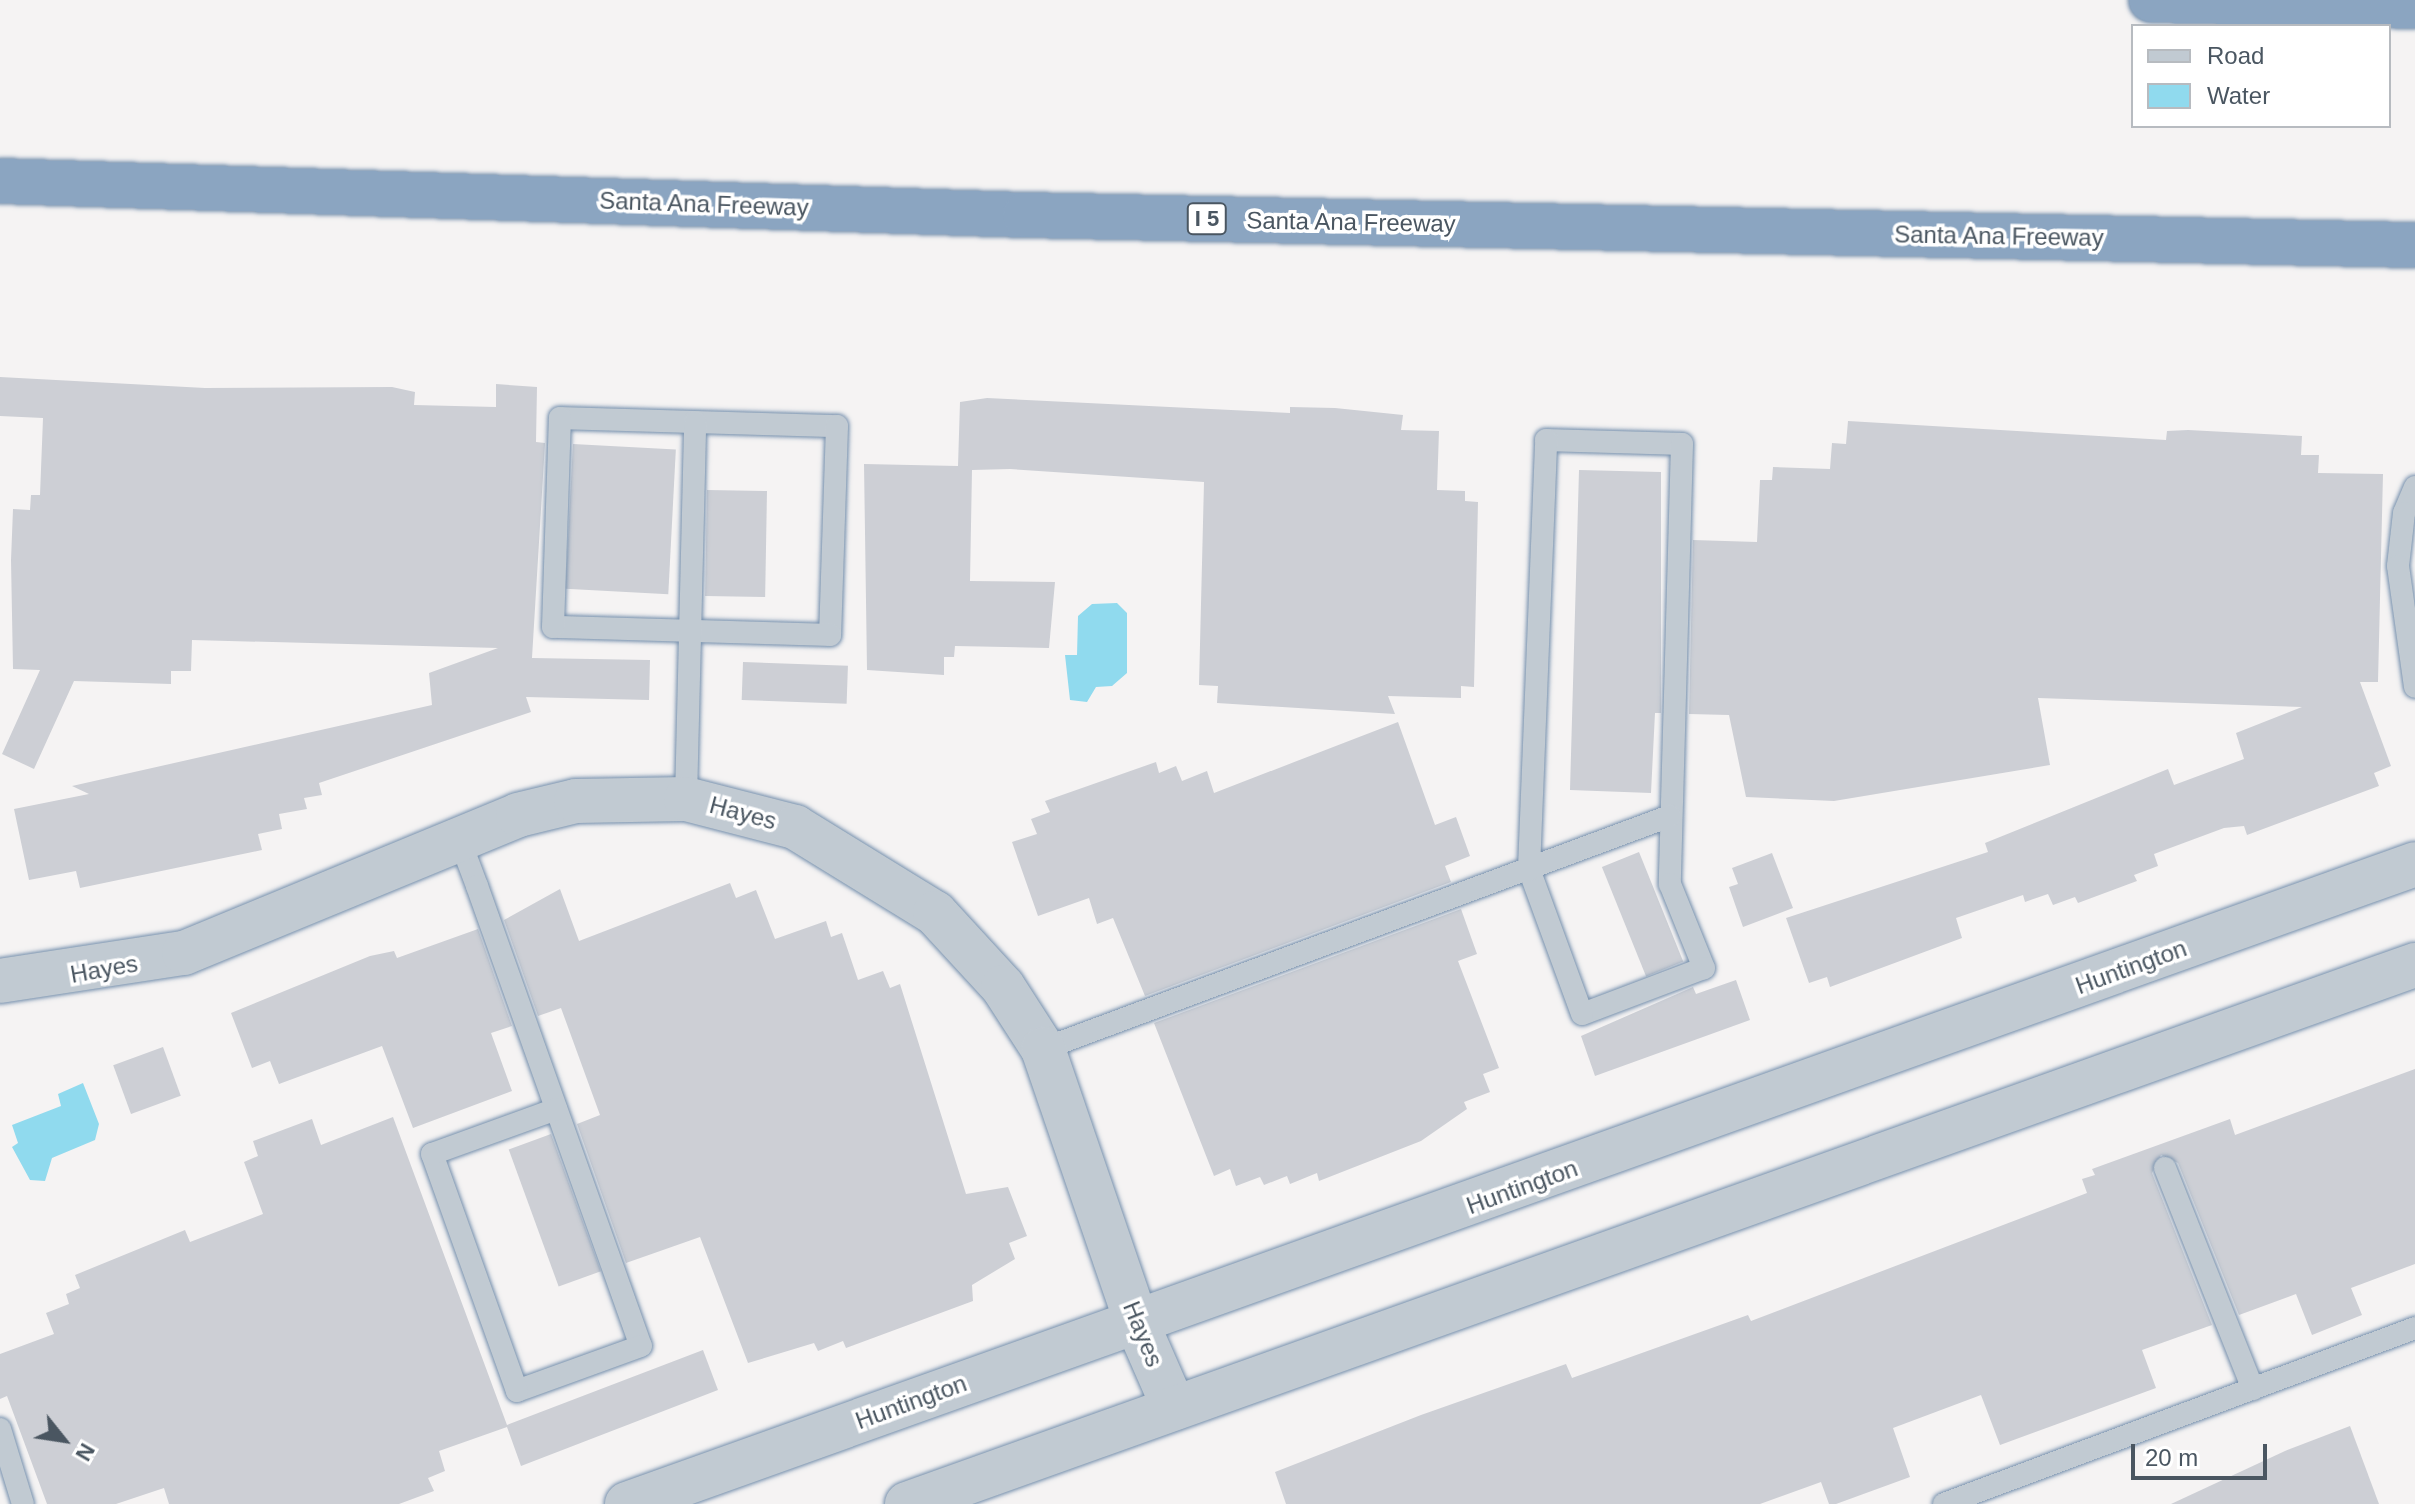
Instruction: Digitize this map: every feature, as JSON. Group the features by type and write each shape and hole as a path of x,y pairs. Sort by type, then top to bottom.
{"highway":[{"path":"2151,0 2415,6"},
{"name":"Santa Ana Freeway","path":"0,181 1025,215 2415,245"}],"street":[{"name":"Hayes","path":"0,981 184,953 459,838 576,801 686,799 795,827 891,880 972,948 1043,1049 1136,1321 1174,1408"},
{"name":"Huntington","path":"627,1504 2415,864"},
{"path":"907,1504 2415,965"}],"lane":[{"path":"560,418 695,422 837,426 830,635 553,627 560,418"},
{"path":"686,799 695,422"},
{"path":"1546,440 1682,444 1670,816 1670,884 1704,968 1582,1014 1529,869 1546,440"},
{"path":"2415,487 2404,513 2398,566 2415,687"},
{"path":"1043,1049 1670,816"},
{"path":"459,838 641,1346 517,1391 432,1154 556,1109"},
{"path":"2165,1168 2253,1389"},
{"path":"1944,1504 1972,1499 2415,1328"},
{"path":"0,1429 23,1504"}],"water":[{"path":"1117,603 1127,613 1127,673 1112,686 1096,687 1087,702 1070,700 1065,655 1077,655 1078,616 1092,604"},
{"path":"83,1083 99,1124 95,1140 52,1158 45,1181 30,1180 12,1147 18,1143 12,1125 61,1106 58,1094"}],"building":[{"path":"0,377 205,388 392,387 415,392 414,405 496,407 496,384 537,387 536,442 545,443 532,658 650,660 649,700 526,697 531,712 319,783 322,795 304,798 307,809 279,814 282,829 258,834 262,850 80,888 76,871 29,880 14,809 89,794 72,786 432,705 429,673 498,648 192,640 191,671 171,671 171,684 74,681 34,769 2,754 40,670 13,669 11,560 13,509 30,510 31,495 40,495 43,418 0,416"},
{"path":"987,398 1290,413 1290,407 1335,408 1403,415 1401,430 1439,431 1437,490 1465,491 1465,501 1478,502 1474,687 1461,686 1461,698 1388,696 1395,714 1217,703 1218,686 1199,685 1204,482 1010,469 972,470 970,581 1055,582 1049,648 955,646 954,657 944,657 944,675 867,670 864,464 958,466 960,402"},
{"path":"1848,421 2166,440 2167,431 2188,430 2302,436 2301,455 2319,455 2318,473 2383,474 2378,682 2360,682 2391,766 2374,773 2379,786 2247,835 2244,826 2224,828 2154,854 2158,866 2134,875 2137,881 2078,903 2075,897 2053,905 2048,894 2025,902 2023,895 1956,918 1962,938 1830,987 1827,977 1809,983 1786,918 1988,852 1985,843 2168,769 2174,785 2244,759 2236,733 2302,707 2038,698 2050,765 1834,801 1746,797 1729,715 1689,714 1693,540 1757,542 1760,480 1772,480 1773,467 1830,469 1832,443 1846,444"},
{"path":"573,444 676,449 668,594 565,589"},
{"path":"1579,470 1661,472 1661,713 1655,713 1651,793 1570,790"},
{"path":"707,490 767,491 765,597 705,596"},
{"path":"743,662 848,666 847,704 742,700"},
{"path":"1398,722 1435,825 1456,817 1470,856 1445,866 1451,882 1145,996 1113,918 1097,924 1089,898 1038,916 1012,842 1037,834 1031,819 1050,812 1045,801 1156,762 1159,773 1176,766 1182,781 1207,771 1214,793"},
{"path":"1639,852 1683,961 1646,976 1602,867"},
{"path":"1772,853 1793,908 1743,927 1729,887 1738,884 1732,868"},
{"path":"730,883 736,898 756,890 775,939 826,921 831,937 842,933 858,980 883,971 890,988 900,984 966,1194 1008,1187 1027,1236 1009,1243 1015,1259 972,1285 973,1301 846,1348 843,1341 818,1351 814,1343 748,1363 700,1237 626,1263 577,1124 600,1115 561,1008 538,1016 504,920 560,889 579,941"},
{"path":"1461,909 1477,954 1458,961 1499,1068 1483,1074 1490,1092 1464,1102 1467,1109 1421,1141 1319,1181 1317,1173 1290,1184 1287,1176 1264,1185 1260,1177 1236,1186 1230,1169 1214,1176 1154,1023"},
{"path":"478,929 512,1026 491,1033 512,1091 413,1128 382,1046 279,1084 270,1061 252,1068 231,1013 370,956 394,951 397,958"},
{"path":"1736,980 1750,1020 1595,1076 1581,1036 1693,987 1696,994"},
{"path":"163,1047 181,1096 131,1114 113,1065"},
{"path":"2415,1069 2415,1264 2351,1288 2362,1315 2312,1335 2296,1294 2239,1315 2178,1163 2161,1155 2152,1173 2212,1325 2142,1350 2156,1388 2000,1445 1981,1395 1893,1428 1910,1477 1836,1504 1829,1504 1821,1482 1760,1504 1286,1504 1275,1472 1421,1415 1566,1364 1572,1378 1748,1315 1751,1321 2087,1193 2082,1179 2095,1175 2092,1169 2230,1119 2235,1135"},
{"path":"393,1117 507,1425 703,1350 718,1390 521,1466 507,1427 439,1451 445,1471 428,1478 434,1491 399,1504 169,1504 164,1488 116,1504 47,1504 7,1396 0,1399 0,1354 54,1334 46,1313 69,1304 66,1294 80,1288 75,1275 185,1230 190,1242 263,1214 244,1162 258,1156 253,1141 312,1119 321,1145"},
{"path":"551,1134 601,1271 559,1287 509,1149"},
{"path":"2350,1426 2379,1504 2171,1504 2285,1451"}]}
